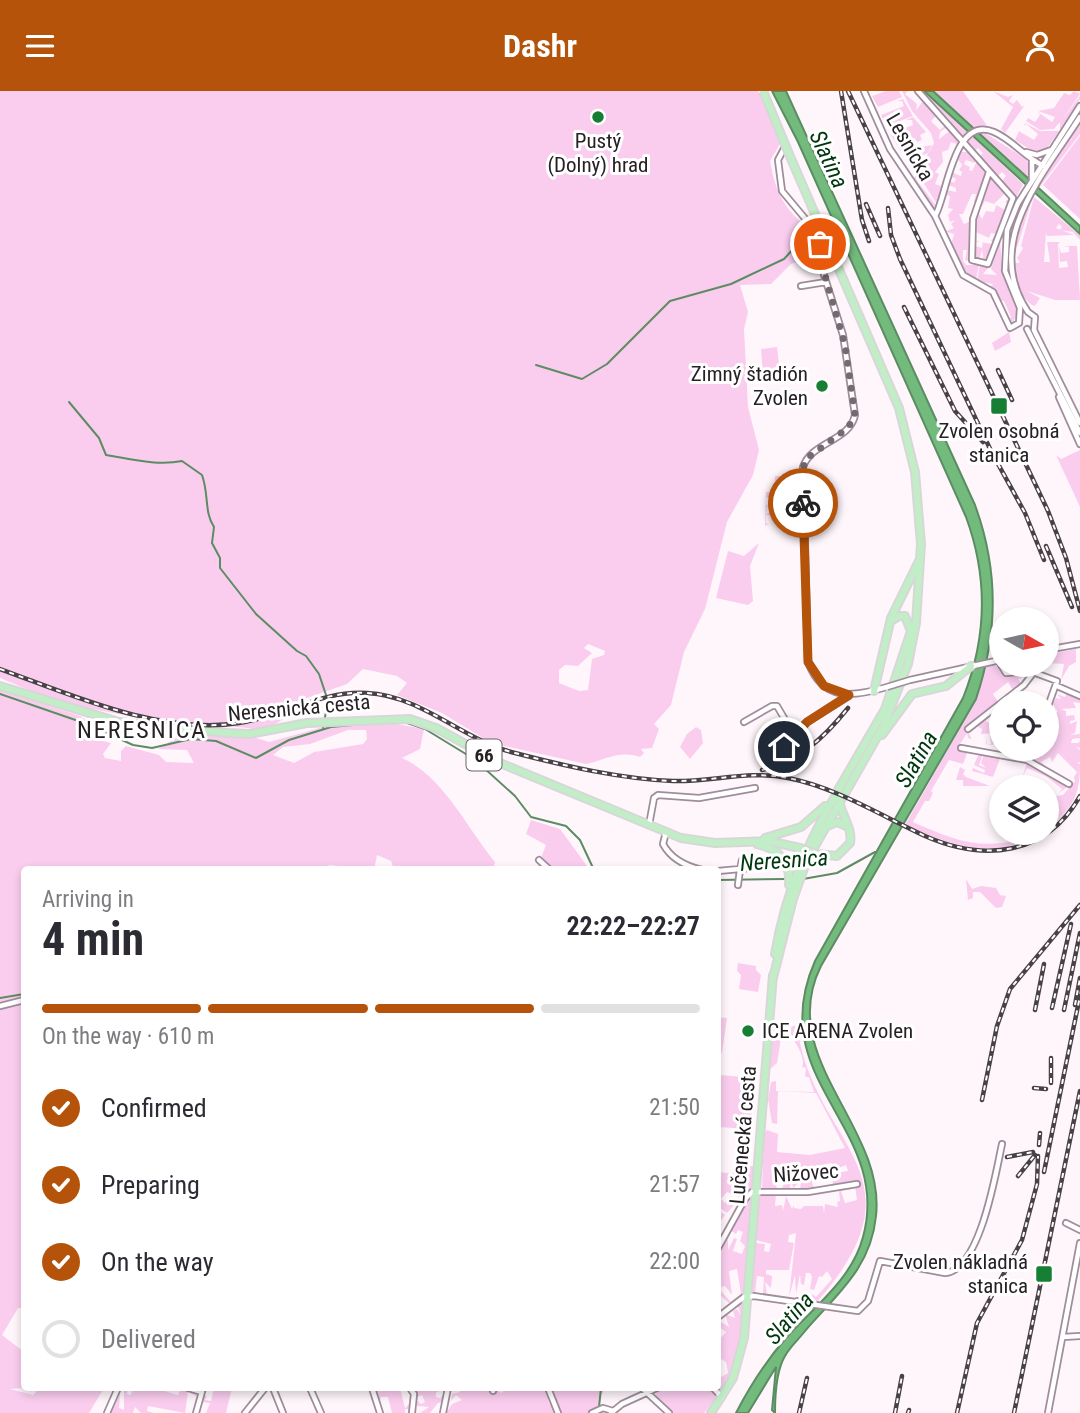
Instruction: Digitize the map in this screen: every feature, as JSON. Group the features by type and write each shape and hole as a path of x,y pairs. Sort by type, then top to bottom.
{"main road":[{"path":"764,91 901,415 917,483 921,556 913,648 870,750"},
{"path":"874,691 890,623 921,556"},
{"path":"748,842 801,827 817,816 840,788 885,709 916,610"},
{"path":"890,623 898,615 907,617 910,636"},
{"path":"870,750 912,694 946,686 971,666"},
{"path":"951,670 953,681"},
{"path":"905,672 906,686 912,694"},
{"name":"Neresnická cesta","path":"0,685 88,714 153,727 249,734 307,723 392,717 416,720 494,760 666,832 695,842 748,842"},
{"name":"Lučenecká cesta","path":"795,874 870,750"},
{"name":"Lučenecká cesta","path":"711,1413 722,1398 740,1356 748,1297 773,978 792,885 818,825 840,788"},
{"path":"839,799 849,828"},
{"path":"822,829 837,822 849,828"},
{"name":"66","path":"748,842 775,842 834,857 844,852 851,841 849,828"},
{"path":"748,842 777,851 795,874"}],"street":[{"path":"764,91 787,143 778,160 782,191 813,228 820,244 826,282 843,335 855,415 850,426 810,454 803,467 807,656 814,674 824,686 849,695"},
{"name":"Lesnícka","path":"863,91 890,149 935,216 961,272 968,280 993,292 1010,328 1019,323"},
{"path":"918,91 1013,198 988,264 972,260 971,239 973,219 989,172"},
{"path":"1080,106 1052,150 1015,226 1010,254 1016,289 1028,312 1035,317 1034,326 1080,423"},
{"path":"1080,117 1027,188 1011,217 1004,248 1007,280 1021,315 1019,323 1027,329 1080,433"},
{"path":"962,143 978,131 993,131 1025,152 1032,160 1045,166"},
{"name":"Lesnícka","path":"935,216 946,179 962,143"},
{"path":"1025,152 1037,155 1052,150"},
{"path":"1037,155 1045,166"},
{"path":"1032,160 1032,180"},
{"path":"801,286 826,282"},
{"path":"1021,315 1028,312"},
{"path":"1027,329 1034,326"},
{"path":"1059,391 1060,401 1080,444"},
{"path":"1059,648 1080,643"},
{"path":"764,758 779,753 807,722 849,695 989,662"},
{"path":"968,729 1024,685 1030,677"},
{"path":"1046,677 1054,680 1057,687 1080,696"},
{"path":"1055,691 1057,687"},
{"path":"744,722 772,706 777,706 794,735"},
{"path":"961,748 989,753"},
{"path":"1030,761 1069,784"},
{"path":"649,825 654,798 658,795 699,798 755,788"},
{"path":"666,832 662,841 670,855 690,866"},
{"path":"721,871 740,871 750,868 754,863 751,857 744,857 741,862 740,871 738,885"},
{"path":"539,860 546,866"},
{"path":"0,1006 21,1001"},
{"path":"721,1315 748,1297 797,1301 856,1311 865,1307 880,1261 947,1273 958,1269 982,1226 1002,1144"},
{"name":"Nižovec","path":"756,1191 808,1192 857,1184"},
{"path":"721,1242 745,1199 756,1191"},
{"path":"1066,1223 1080,1230"},
{"path":"1048,1413 1080,1243"},
{"path":"1071,1291 1080,1293"},
{"path":"780,1339 801,1315 797,1301"},
{"path":"1063,1336 1080,1336"},
{"path":"107,1413 117,1391"},
{"path":"196,1413 202,1391"},
{"path":"245,1413 263,1391"},
{"path":"274,1391 283,1413"},
{"path":"311,1391 321,1413"},
{"path":"373,1391 380,1413"},
{"path":"412,1391 412,1413"},
{"path":"443,1413 447,1391"},
{"path":"549,1391 558,1413"},
{"path":"646,1391 668,1413"},
{"path":"592,1413 603,1408 612,1412 653,1391"},
{"path":"716,1391 722,1398"}],"shaded area":[{"path":"0,91 758,91 780,144 770,161 775,183 790,211 810,232 814,255 791,264 771,284 740,285 748,312 744,329 748,407 759,450 753,475 727,522 705,609 684,652 671,705 654,724 659,729 652,748 641,749 644,753 640,757 619,755 586,764 491,743 442,713 397,695 407,683 397,676 363,669 347,684 296,702 281,721 258,729 141,718 60,703 0,678","holes":["588,644 605,651 604,655 592,659 588,690 579,691 559,683 559,670 565,665 578,666 592,653 584,648"]},
{"path":"772,91 786,91 975,505 988,554 993,607 989,607 989,644 976,699 821,966 811,999 812,1031 821,1062 865,1152 875,1183 876,1216 873,1234 851,1279 785,1356 778,1376 775,1413 772,1410 776,1367 748,1413 736,1413 779,1347 841,1279 858,1252 863,1237 867,1198 861,1164 815,1072 804,1039 803,1003 815,961 963,698 977,653 982,607 978,562 966,517 798,142"},
{"path":"886,91 899,91 902,97 878,107 872,96"},
{"path":"902,91 908,91 905,94 917,104 916,110 924,100 937,115 931,121 940,130 945,126 939,117 947,127 940,132 939,139 951,130 957,140 957,144 951,142 948,150 942,152 943,162 935,172 939,174 935,184 941,186 945,176 937,204 919,176 916,179 937,207 936,211 913,180 934,143 931,133 912,111"},
{"path":"920,91 924,91 969,133 960,136"},
{"path":"924,91 933,91 1080,226 1080,234"},
{"path":"933,91 963,91 988,127 974,130"},
{"path":"993,91 1008,97 1013,95 1009,101 1013,104 1017,100 1022,107 1025,105 1005,133 1001,129 1013,107"},
{"path":"1074,91 1080,94 1062,120 1080,96 1080,99 1060,130 1060,122 1054,129 1040,130 1026,121 1028,118 1035,122 1040,115 1038,112 1052,122 1055,117 1038,111 1054,108 1064,93 1070,95"},
{"path":"903,99 913,116 887,126 881,115 904,106 902,101 897,101"},
{"path":"913,117 926,132 920,135 922,140 917,142 915,138 897,145 890,134 913,125 912,120 906,120"},
{"path":"1025,123 1040,131 1059,131 1048,147 1034,152 1015,140 1019,131 1034,140 1038,134 1026,124 1024,126"},
{"path":"1080,123 1080,134 1035,193 1069,139 1072,140 1070,138"},
{"path":"985,133 1025,158 1031,167 1027,179 978,134"},
{"path":"1080,136 1080,219 1043,185"},
{"path":"973,137 1023,184 1014,202 997,179 1002,181 1006,176 1002,172 996,178 979,157 983,153 978,148 973,153 966,143"},
{"path":"914,140 910,145 912,149 932,145 928,153 921,156 913,151 904,156 898,147"},
{"path":"961,152 968,152 976,160 974,163 966,160 964,164 970,167 969,170 972,171 977,161 987,172 985,181 981,180 984,182 977,203 974,202 976,194 972,194 963,214 959,214 964,224 971,221 970,261 965,260 967,250 963,250 963,261 966,265 979,265 976,280 964,273 951,245 954,234 947,232 947,238 944,232 954,228 951,224 955,220 950,222 948,215 953,209 948,208 950,196 943,194 946,186 947,190 956,192 956,188 946,184 948,180 954,183 956,179 950,176 951,172 961,176 962,172 959,170 962,165 957,158"},
{"path":"990,176 1011,197 1010,204 1005,202 1009,198 1004,194 994,204 985,201 982,206 979,205"},
{"path":"1034,197 1080,235 1080,240 1073,232 1062,230 1074,235 1047,236 1046,233 1044,262 1050,262 1047,242 1060,242 1058,244 1059,268 1068,267 1067,261 1060,262 1059,246 1061,253 1069,252 1069,247 1063,246 1077,246 1080,300 1055,300 1027,291 1040,298 1035,306 1022,294 1015,263 1020,263 1017,258 1023,248 1021,246"},
{"path":"1032,200 1014,257 1017,231"},
{"path":"996,205 1007,211 997,243 991,241 996,234 991,233 989,238 976,232 976,241 981,242 973,242 977,211 982,219 986,211 994,212"},
{"path":"1000,241 1003,276 1019,311 1013,322 1008,319 1011,317 1004,301 1000,301 990,287 993,284 977,281 980,265 989,267 983,274 997,275 991,269"},
{"path":"983,242 996,245 990,262 984,262 982,250 979,261 974,260 973,245 982,248"},
{"path":"1009,332 1011,342 995,351 992,343"},
{"path":"777,347 780,372 763,374 761,349"},
{"path":"1080,450 1080,507 1056,455 1061,459"},
{"path":"775,476 782,476 783,488 791,488 793,481 794,493 786,494 786,518 793,519 780,520 782,495 766,498 766,505 773,506 773,509 767,506 766,514 773,512 773,515 766,515 766,523 769,524 765,526 766,492 774,492"},
{"path":"759,543 750,566 753,601 748,605 716,598 728,551 744,556"},
{"path":"1076,649 1076,662 1069,666 1061,680 1064,664 1059,664 1059,653"},
{"path":"989,665 989,677 1023,677 1018,679 1022,685 1013,691 1008,682 997,691 989,691 989,710 966,729 972,739 968,738 967,733 957,749 968,751 963,764 949,760 931,791 933,793 929,801 925,801 913,822 940,834 966,841 1014,845 1007,847 957,844 905,825 971,709 986,666"},
{"path":"1059,689 1080,697 1080,703 1073,702 1076,708 1061,709 1066,711 1066,716 1074,715 1075,720 1070,721 1070,724 1077,721 1075,733 1070,735 1080,734 1080,738 1072,739 1071,743 1080,741 1080,748 1076,747 1080,750 1080,762 1077,763 1080,764 1080,775 1073,801 1059,819 1059,796 1063,795 1075,781 1077,772 1059,754 1059,695 1065,697 1067,693"},
{"path":"0,690 80,716 98,728 97,733 89,737 111,743 103,754 105,758 121,761 121,751 126,746 159,755 166,762 194,763 187,750 158,749 184,733 253,737 269,742 334,724 380,721 424,729 420,749 402,758 417,766 442,790 495,862 494,866 393,866 391,861 377,855 375,866 21,866 21,1308 18,1308 2,1335 21,1350 21,1388 10,1389 33,1395 37,1391 102,1391 89,1413 0,1413","holes":["348,730 366,730 367,739 363,744 314,752 294,763 273,755 283,747 310,744"]},
{"path":"989,714 985,720 989,723 989,733 981,734 982,729 975,725"},
{"path":"696,727 701,730 703,743 690,759 680,747 687,734"},
{"path":"979,753 983,754 979,765 986,768 981,763 984,754 989,755 989,761 999,761 994,775 989,776 972,771 973,768 984,773 985,770 974,765"},
{"path":"1027,763 1031,763 1030,766 1048,775 1027,768 1023,775"},
{"path":"960,767 965,770 963,774 966,777 989,786 963,786 963,780 956,780"},
{"path":"1059,780 1066,784 1066,788 1059,793 1062,789"},
{"path":"531,820 560,829 587,866 538,866 546,845 526,834"},
{"path":"966,879 972,889 981,886 996,888 1000,895 1006,896 1002,907 996,908 980,892 973,892 973,898 968,900"},
{"path":"738,963 756,966 761,975 758,992 739,989 741,975 737,971"},
{"path":"721,1017 727,1018 721,1053"},
{"path":"778,1023 785,1025 787,1038 781,1038 777,1063 768,1071 772,1030"},
{"path":"797,1025 807,1066 822,1101 855,1160 864,1189 864,1221 849,1258 817,1302 812,1301 812,1294 816,1297 832,1279 827,1271 822,1277 819,1276 814,1290 810,1289 810,1273 806,1273 804,1285 801,1284 800,1274 796,1294 795,1275 789,1297 796,1233 789,1235 788,1242 794,1243 789,1270 766,1270 766,1274 772,1276 771,1288 765,1282 767,1295 763,1295 764,1277 757,1276 755,1294 752,1292 756,1243 765,1244 764,1251 769,1252 771,1244 756,1240 760,1194 776,1194 775,1206 782,1205 783,1211 786,1196 792,1209 794,1205 794,1208 801,1209 804,1206 823,1206 824,1213 825,1204 838,1207 839,1191 834,1189 852,1186 852,1189 841,1191 845,1203 857,1200 855,1186 859,1184 856,1182 832,1186 835,1173 848,1171 846,1165 834,1170 832,1163 826,1164 829,1179 826,1170 809,1174 809,1179 819,1177 812,1180 813,1186 818,1188 795,1191 800,1190 801,1181 793,1188 791,1177 790,1188 782,1189 786,1177 779,1176 774,1181 778,1190 762,1190 764,1133 767,1130 778,1134 777,1152 810,1155 845,1148 816,1093 780,1091 814,1092 809,1077 805,1077 806,1068 802,1067 802,1056 791,1035 791,1027"},
{"path":"721,1075 754,1078 750,1129 721,1127"},
{"path":"776,1081 777,1124 772,1123 768,1099 771,1082"},
{"path":"754,1166 752,1189 739,1206 742,1198 727,1192 721,1199 721,1172 739,1174"},
{"path":"751,1195 744,1291 741,1294 737,1269 729,1271 732,1295 725,1286 721,1287 721,1247 728,1239 728,1250 734,1238 737,1239 733,1251 742,1254 745,1246 740,1241 743,1232 738,1230 736,1234 730,1230"},
{"path":"721,1199 725,1203 728,1199 735,1204 727,1213 721,1208"},
{"path":"721,1291 731,1302 741,1294 730,1304 721,1296"},
{"path":"742,1303 743,1314 739,1347 732,1369 721,1389 721,1377 728,1373 726,1362 721,1359 721,1338 726,1332 721,1328 721,1322 729,1327 725,1314 735,1318 733,1311 737,1309 741,1315 737,1304"},
{"path":"124,1391 130,1395 133,1391 164,1391 178,1395 180,1391 199,1393 198,1397 188,1392 185,1413 148,1406 147,1411 154,1413 141,1413 135,1407 133,1413 111,1413 120,1394 119,1408 124,1410"},
{"path":"213,1391 231,1391 226,1413 206,1413 210,1403 202,1402 203,1395 207,1396 205,1400 211,1401"},
{"path":"375,1391 401,1391 405,1408 411,1402 411,1409 405,1409 405,1413 392,1413 388,1397 381,1397 380,1401"},
{"path":"416,1391 439,1391 436,1392 436,1397 440,1398 446,1393 445,1402 438,1403 430,1413 420,1413 429,1407 417,1406 417,1400 421,1404 425,1402 422,1395 417,1397"},
{"path":"547,1391 549,1403 557,1413 446,1413 452,1404 462,1400 456,1395 451,1401 452,1394"},
{"path":"550,1391 604,1391 600,1408 589,1413 560,1413"},
{"path":"659,1391 712,1391 717,1397 704,1413 674,1413 655,1395"}],"waterway":[{"path":"536,365 582,379 607,364 670,301 731,284 784,259 795,247 809,244 818,247"},
{"path":"69,402 99,438 106,455 154,462 182,461 202,475 209,515 214,527 212,543 220,558 220,568 256,614 306,656 319,674 328,701 323,728"},
{"name":"Neresnica","path":"0,694 87,724 133,745 152,748 191,739 216,741 256,758 289,740 331,727 374,723"},
{"name":"Neresnica","path":"404,722 425,729 474,759 515,796 531,817 566,826 580,840 592,866"},
{"name":"Neresnica","path":"803,879 837,873 875,852"},
{"name":"Neresnica","path":"721,880 786,879"},
{"path":"0,998 21,994"},
{"path":"599,1407 601,1391"}],"railway":[{"path":"841,91 862,220 869,241"},
{"path":"848,91 1048,511 1066,558 1080,611"},
{"path":"866,204 880,236"},
{"path":"888,208 891,235 900,259 992,453 1025,513 1044,560"},
{"path":"904,307 955,411 983,442"},
{"path":"998,370 1012,400"},
{"path":"1046,546 1072,607"},
{"path":"0,669 86,701 148,718 178,723 239,723 350,693 387,696 424,710 496,747 573,767 653,780 687,781 759,775 806,782 841,795 925,836 969,849 991,851 1032,842 1050,831 1066,816 1080,796"},
{"path":"762,770 776,766 810,747 848,708"},
{"path":"982,1100 997,1026 1010,989 1080,905"},
{"path":"1052,1008 1071,924"},
{"path":"1064,1010 1080,933"},
{"path":"1035,1010 1044,964"},
{"path":"1075,1005 1080,978"},
{"path":"1044,1172 1080,996"},
{"path":"1051,1058 1051,1083"},
{"path":"1034,1088 1046,1089"},
{"path":"1014,1413 1080,1091"},
{"path":"1039,1145 1040,1133"},
{"path":"1007,1157 1033,1152"},
{"path":"1018,1176 1035,1155"},
{"path":"957,1413 977,1323 1022,1240 1037,1184 1038,1156"},
{"path":"895,1413 902,1376"},
{"path":"799,1413 807,1378"}],"way so far":[{"path":"803,503 802,470 807,458 817,448 848,428 855,415 845,345 826,282 820,244"}],"place":[{"name":"Pustý (Dolný) hrad","path":"598,117"},
{"name":"Zimný štadión Zvolen","path":"822,386"},
{"name":"Zvolen osobná stanica","path":"999,406"},
{"name":"ICE ARENA Zvolen","path":"748,1031"},
{"name":"Zvolen nákladná stanica","path":"1044,1274"}],"district":[{"name":"NERESNICA","path":"142,730"}],"route":[{"path":"784,747 807,722 849,695 824,686 808,662 803,503"}],"water label":[{"name":"Slatina","path":"829,159"},
{"name":"Slatina","path":"916,759"},
{"name":"Slatina","path":"789,1318"}]}
